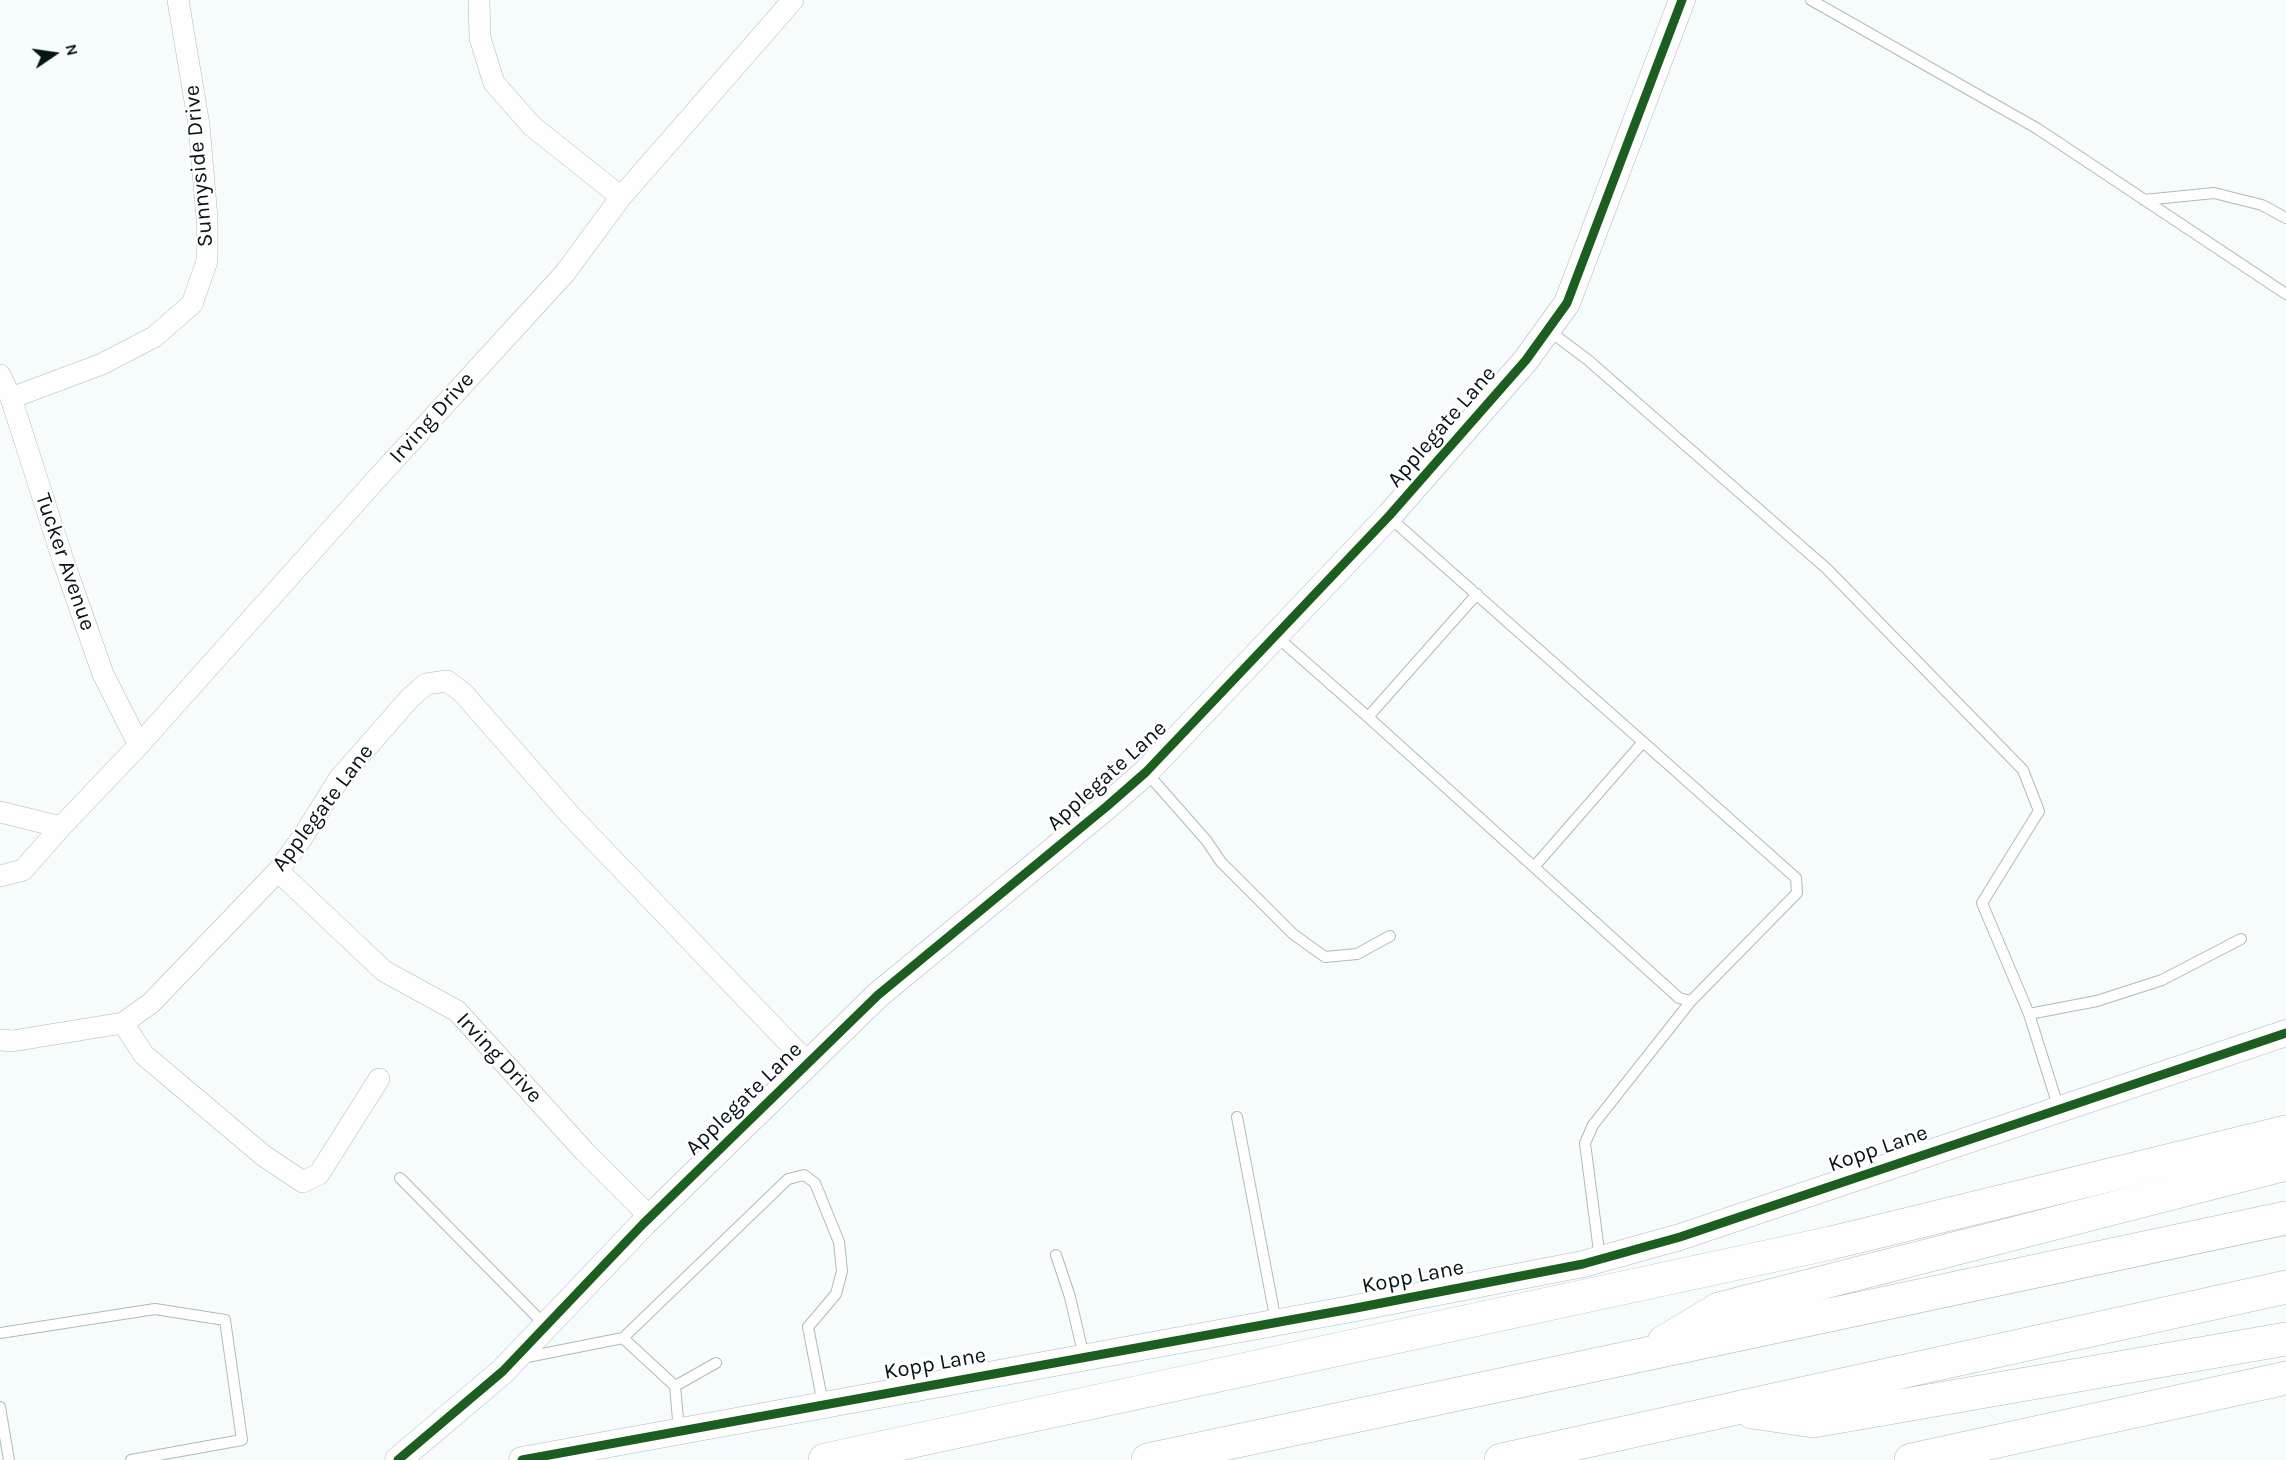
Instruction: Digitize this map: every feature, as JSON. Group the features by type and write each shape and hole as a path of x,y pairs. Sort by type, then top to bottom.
{"main road":[{"path":"825,1460 1831,1243 2286,1132"},
{"path":"1640,1356 1719,1309 2286,1164"},
{"path":"1148,1460 2286,1218"},
{"path":"1501,1460 2286,1287"},
{"path":"1732,1410 1812,1421 2286,1339"},
{"path":"1911,1460 2286,1378"}],"street":[{"name":"Sunnyside Drive","path":"11,399 102,364 154,338 192,304 207,261 207,218 199,125 178,0"},
{"path":"479,0 480,38 494,83 532,126 621,197"},
{"name":"Irving Drive","path":"0,876 23,870 139,745 373,483 565,273 621,197 793,0"},
{"name":"Applegate Lane","path":"398,1460 503,1371 650,1217 878,995 1146,772 1389,516 1526,360 1567,303 1683,0"},
{"name":"Tucker Avenue","path":"0,375 11,399 63,561 103,674 139,745"},
{"name":"Applegate Lane","path":"0,1040 12,1041 123,1023 151,1003 278,871 339,779 402,707 426,684 447,681 463,693 570,815 808,1063"},
{"path":"0,812 61,827"},
{"name":"Irving Drive","path":"278,871 384,971 457,1011 585,1152 650,1217"},
{"path":"123,1023 144,1055 264,1156 303,1182 319,1174 379,1079"},
{"name":"Kopp Lane","path":"522,1460 1276,1322 1600,1259 1680,1237 2286,1033"}],"lane":[{"path":"1811,0 2038,129 2286,294"},
{"path":"2144,200 2214,193 2262,205 2286,218"},
{"path":"1548,330 1588,360 1827,569 2023,770 2039,811 1982,903 2029,1014 2059,1109"},
{"path":"1389,516 1796,878 1797,892 1691,1000 1593,1125 1585,1143 1600,1259"},
{"path":"1368,717 1477,594"},
{"path":"1276,636 1679,998 1691,1000"},
{"path":"1534,867 1643,742"},
{"path":"1146,772 1206,840 1221,862 1293,934 1325,957 1357,954 1390,936"},
{"path":"2029,1014 2097,1001 2162,980 2241,939"},
{"path":"1237,1117 1276,1322"},
{"path":"513,1360 623,1338 788,1179 804,1175 815,1183 839,1242 842,1271 836,1294 808,1327 823,1404"},
{"path":"400,1178 545,1325"},
{"path":"1056,1255 1070,1297 1084,1357"},
{"path":"0,1333 154,1309 225,1320 242,1440 131,1460"},
{"path":"623,1338 675,1386 679,1431"},
{"path":"675,1386 716,1364"},
{"path":"0,1407 9,1460"}],"cycle path":[{"path":"398,1460 503,1371 643,1224 878,995 1146,772 1389,516 1526,360 1567,303 1682,0"},
{"path":"522,1460 1356,1308 1583,1264 1680,1237 2286,1033"}]}
